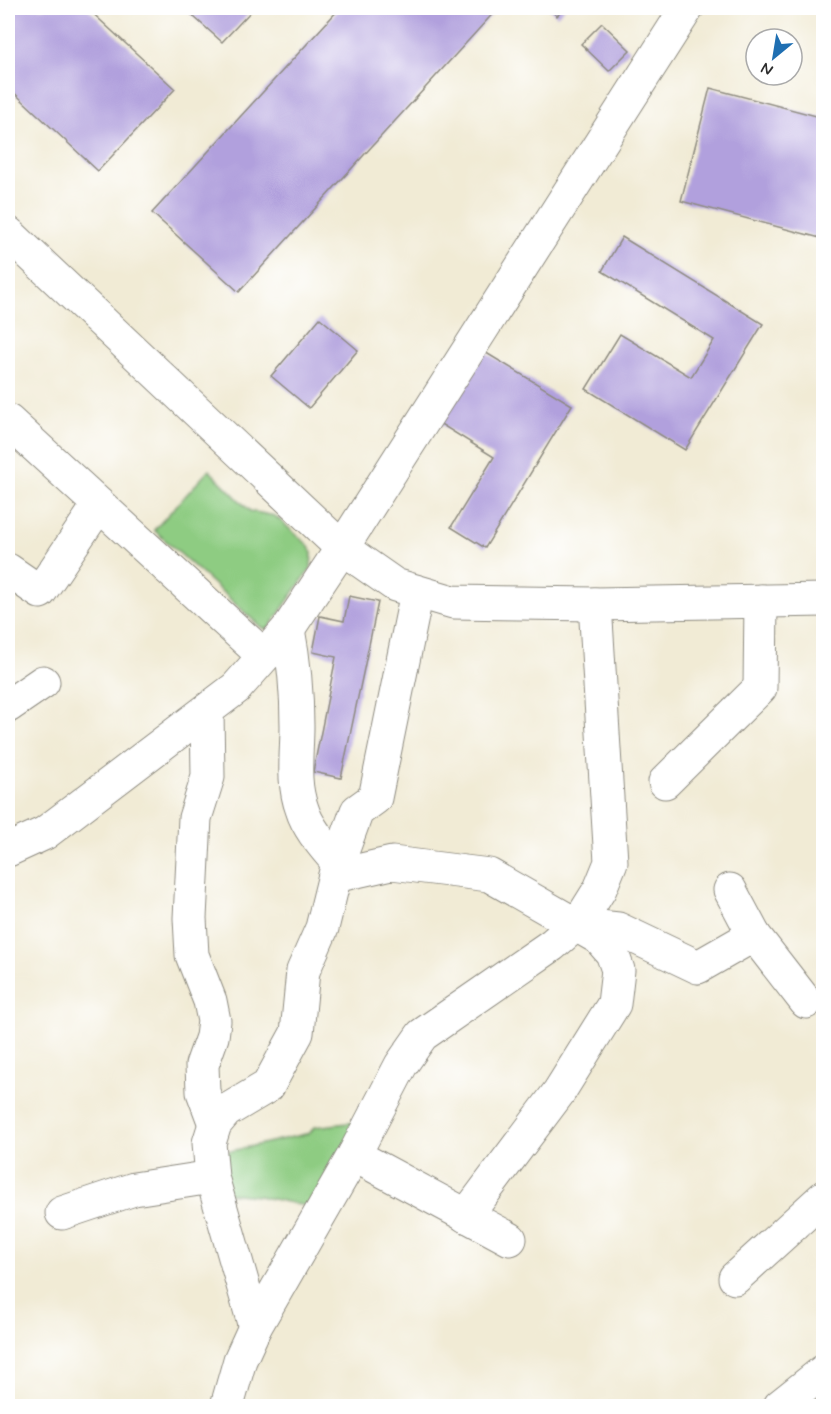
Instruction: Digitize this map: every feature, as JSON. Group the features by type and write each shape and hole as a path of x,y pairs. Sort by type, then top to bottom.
{"street":[{"path":"8,850 45,832 207,711 236,688 288,629 687,8"},
{"path":"8,233 342,548 395,585 453,602 595,604 824,600"},
{"path":"8,421 264,656"},
{"path":"8,570 40,592 99,505"},
{"path":"255,1327 212,1178 209,1143 215,1124 226,1111 268,1086 297,1032 303,971 322,928 337,870 357,811 375,798 417,592"},
{"path":"665,782 760,688 761,601"},
{"path":"227,1407 240,1360 255,1327 354,1155 401,1065 422,1035 552,945 576,924 600,889 611,862 595,604"},
{"path":"288,629 292,650 297,726 295,783 302,811 337,870"},
{"path":"8,706 43,682"},
{"path":"207,711 208,777 195,818 190,918 192,955 210,1000 214,1021 212,1037 202,1065 203,1092 215,1124"},
{"path":"337,870 392,863 489,875 599,938 612,954 618,970 614,1004 559,1092 466,1216"},
{"path":"730,890 754,935 806,1002"},
{"path":"576,924 618,929 698,967 754,935"},
{"path":"354,1155 510,1239"},
{"path":"62,1213 134,1189 212,1178"},
{"path":"735,1278 824,1197"},
{"path":"780,1407 824,1371"}],"green space":[{"path":"209,470 250,511 275,516 308,545 312,553 311,568 268,629 262,628 154,530"},
{"path":"365,1121 315,1208 258,1196 227,1193 222,1153 310,1133 314,1127"}],"building":[{"path":"8,8 87,8 175,89 98,171 8,87"},
{"path":"184,8 254,8 222,42"},
{"path":"340,8 498,8 239,292 152,213"},
{"path":"548,8 565,8 557,16"},
{"path":"602,23 630,50 609,71 581,44"},
{"path":"710,88 824,118 824,239 681,201"},
{"path":"622,237 763,324 685,450 586,389 620,334 691,377 714,340 602,271"},
{"path":"320,318 358,350 309,408 271,376"},
{"path":"483,351 572,405 485,548 451,527 494,457 439,423"},
{"path":"349,596 378,602 341,778 313,772 336,657 313,652 320,616 344,621"}]}
